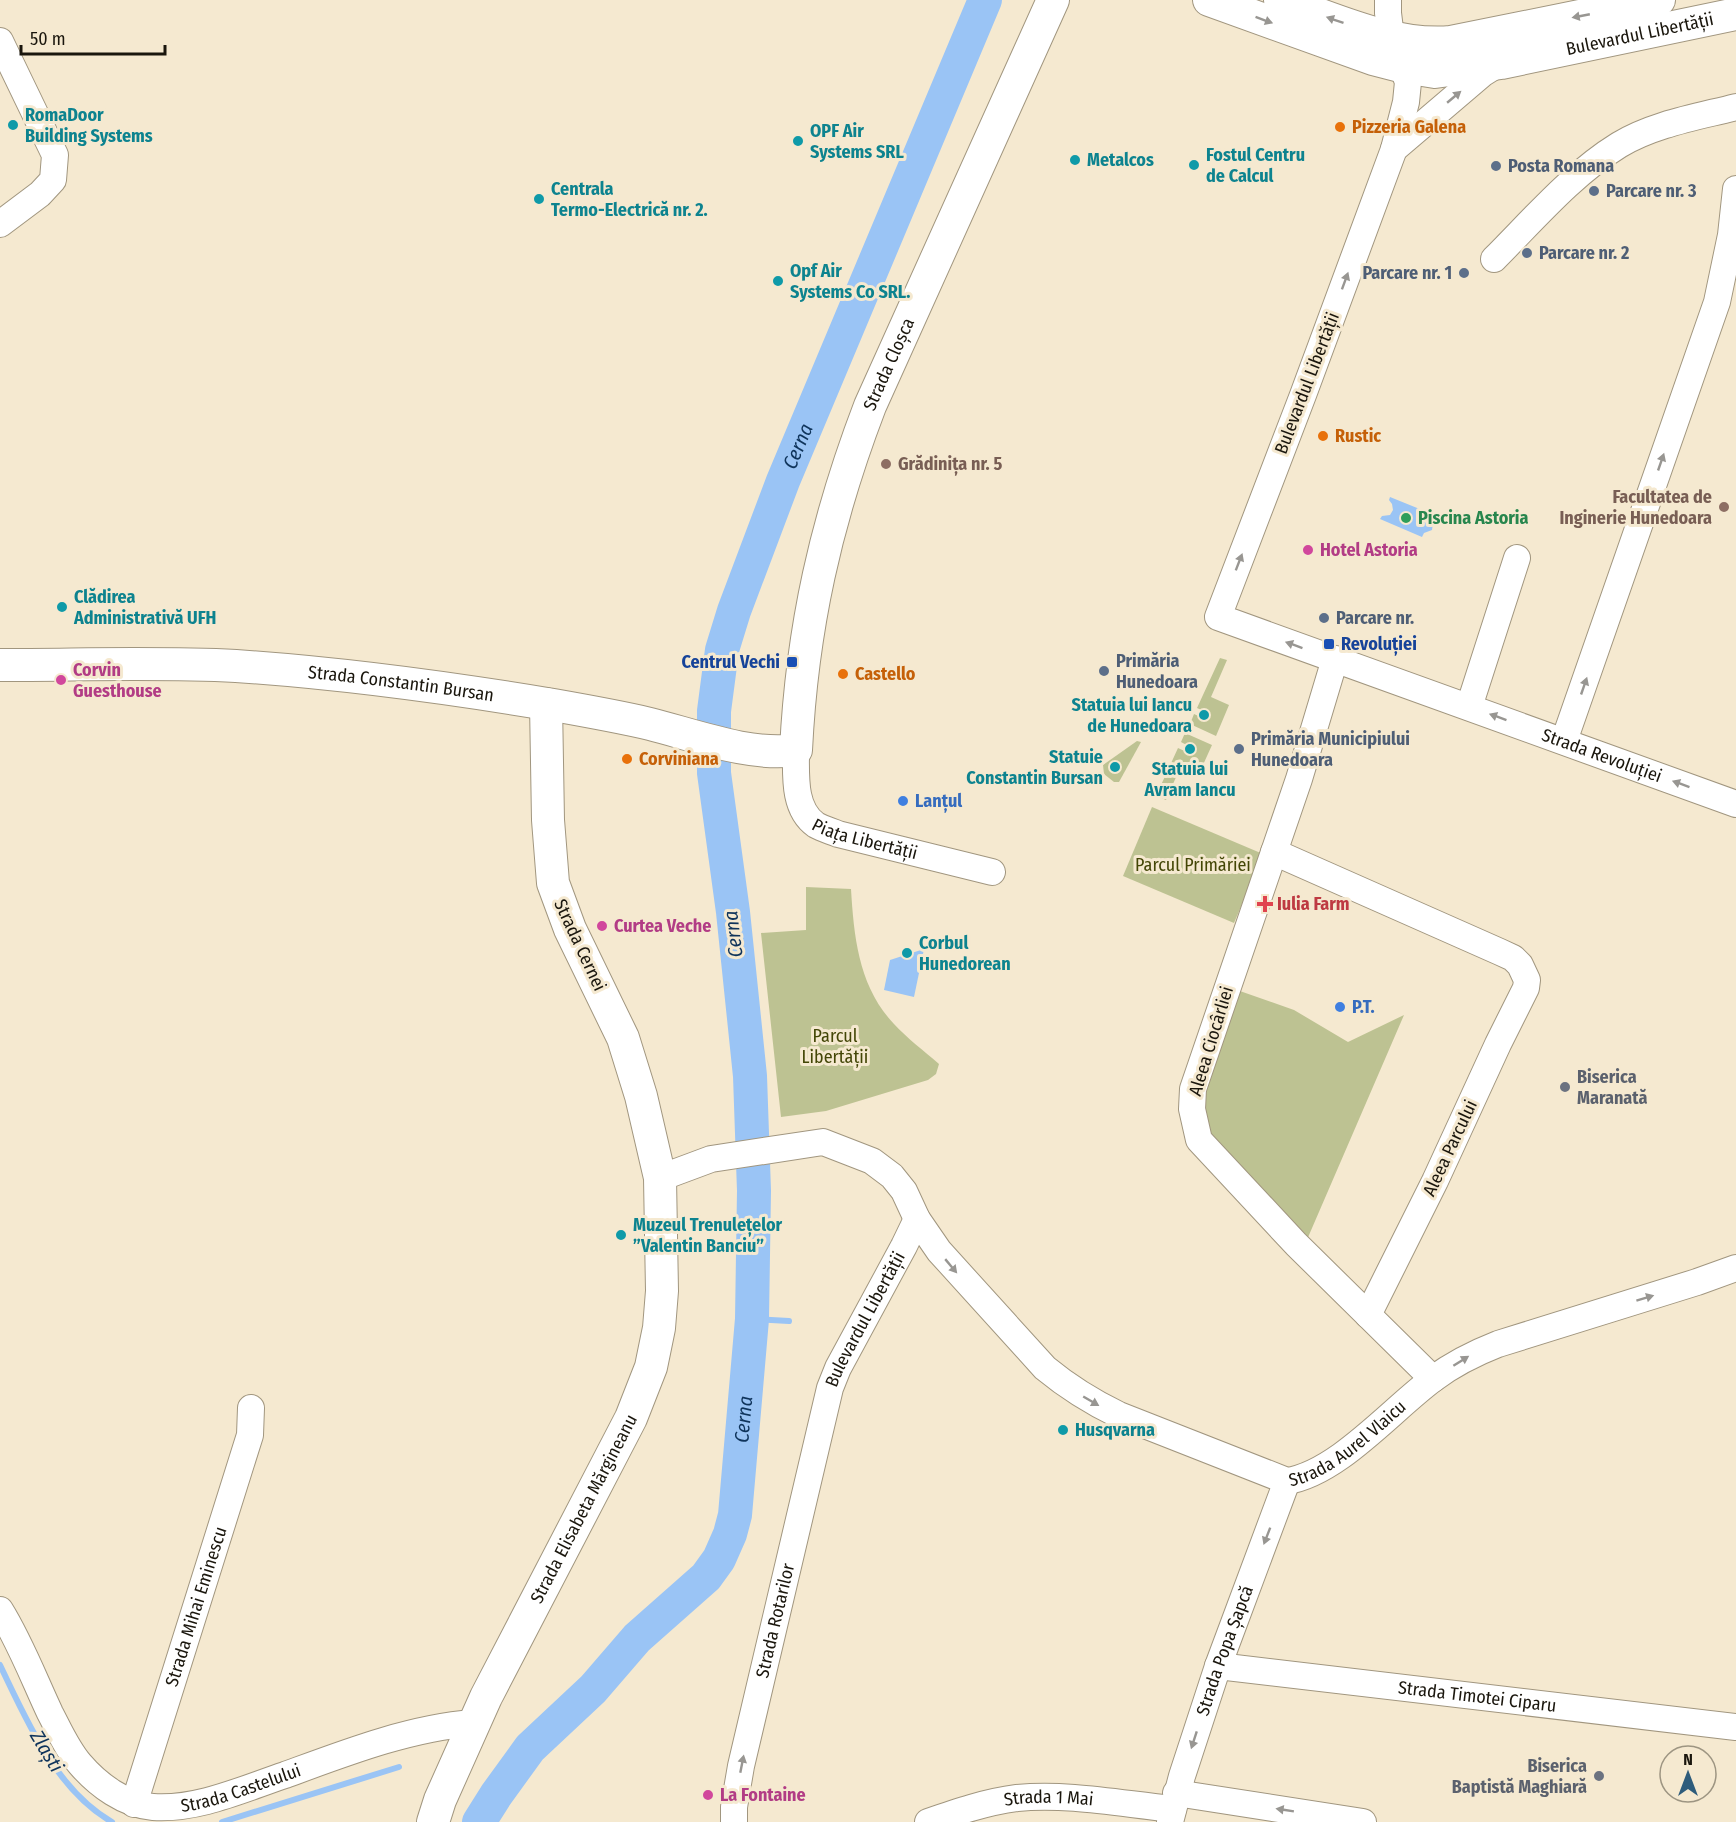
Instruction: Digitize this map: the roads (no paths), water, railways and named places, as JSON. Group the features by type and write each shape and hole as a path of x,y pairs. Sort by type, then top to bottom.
{"main road":[{"name":"Strada Cloșca","path":"796,750 803,659 816,579 848,465 874,396 1053,0"},
{"path":"1209,0 1319,41 1404,67 1443,72 1501,63"},
{"name":"Bulevardul Libertății","path":"1280,0 1391,37 1427,43 1451,42 1659,0"},
{"name":"Bulevardul Libertății","path":"1501,63 1736,14"},
{"name":"Strada Constantin Bursan","path":"0,665 235,666 368,679 546,704 649,724 752,750 780,753 796,750"},
{"name":"Strada Cernei","path":"546,704 548,820 553,883 564,915 623,1038 641,1096 660,1178"},
{"name":"Strada Elisabeta Mărgineanu","path":"437,1811 473,1723 643,1391 651,1368 659,1328 662,1291 660,1178"}],"street":[{"name":"Bulevardul Libertății","path":"1218,617 1394,149 1406,102 1408,82 1391,37 1388,0"},
{"path":"0,41 55,155 52,180 40,194 0,224"},
{"name":"Bulevardul Libertății","path":"1394,149 1482,74 1501,63"},
{"path":"1494,259 1574,180 1619,145 1646,132 1736,107"},
{"path":"1564,741 1717,302 1730,245 1736,189"},
{"path":"1469,706 1517,558"},
{"name":"Strada Revoluției","path":"1218,617 1736,804"},
{"name":"Aleea Ciocârliei","path":"1335,659 1299,779 1193,1089 1191,1109 1199,1140 1296,1244 1433,1379"},
{"name":"Piața Libertății","path":"796,750 796,779 801,806 807,817 816,825 838,834 992,872"},
{"name":"Aleea Parcului","path":"1274,852 1507,955 1520,965 1527,980 1522,996 1436,1181 1368,1315"},
{"name":"Strada Aurel Vlaicu","path":"660,1178 711,1159 810,1143 823,1142 872,1161 892,1176 903,1191 916,1219 958,1274 1045,1368 1061,1382 1119,1415 1287,1482 1302,1479 1317,1472 1433,1379 1470,1356 1498,1344 1736,1268"},
{"name":"Bulevardul Libertății","path":"821,1422 838,1368 904,1246 916,1219"},
{"name":"Strada Mihai Eminescu","path":"134,1804 250,1435 251,1408"},
{"name":"Strada Rotarilor","path":"734,1822 734,1807 741,1766 821,1422"},
{"name":"Strada Popa Șapcă","path":"1173,1808 1218,1665 1287,1482"},
{"name":"Strada Castelului","path":"0,1611 70,1751 90,1774 120,1797 134,1804 153,1807 195,1803 226,1796 352,1751 447,1725 473,1723"},
{"name":"Strada Timotei Ciparu","path":"1218,1665 1736,1727"},
{"name":"Strada 1 Mai","path":"928,1822 964,1810 1017,1798 1071,1798 1363,1822"}],"water":[{"name":"Piscina Astoria","path":"1390,497 1432,514 1430,519 1433,523 1432,530 1424,533 1422,537 1380,519 1382,516 1390,515 1393,510"},
{"path":"924,949 914,997 884,990 890,960"}],"waterway":[{"name":"Cerna","path":"479,1822 530,1748 593,1689 637,1638 706,1577 719,1559 730,1534 735,1515 752,1319 754,1191 750,1076 733,912 714,773 714,711 722,650 734,611 783,481 985,0"},
{"path":"752,1319 789,1321"},
{"name":"Zlaști","path":"0,1665 33,1731 59,1773 92,1808 112,1822"},
{"name":"Zlaști","path":"222,1822 399,1767"}],"place":[{"name":"RomaDoor Building Systems","path":"13,125"},
{"name":"Pizzeria Galena","path":"1340,127"},
{"name":"OPF Air Systems SRL","path":"798,141"},
{"name":"Metalcos","path":"1075,160"},
{"name":"Fostul Centru de Calcul","path":"1194,165"},
{"name":"Posta Romana","path":"1496,166"},
{"name":"Parcare nr. 3","path":"1594,191"},
{"name":"Centrala Termo-Electrică nr. 2.","path":"539,199"},
{"name":"Parcare nr. 2","path":"1527,253"},
{"name":"Parcare nr. 1","path":"1464,273"},
{"name":"Opf Air Systems Co SRL.","path":"778,281"},
{"name":"Rustic","path":"1323,436"},
{"name":"Grădinița nr. 5","path":"886,464"},
{"name":"Facultatea de Inginerie Hunedoara","path":"1724,507"},
{"name":"Piscina Astoria","path":"1406,518"},
{"name":"Hotel Astoria","path":"1308,550"},
{"name":"Clădirea Administrativă UFH","path":"62,607"},
{"name":"Parcare nr.","path":"1324,618"},
{"name":"Revoluției","path":"1329,644"},
{"name":"Centrul Vechi","path":"792,662"},
{"name":"Primăria Hunedoara","path":"1104,671"},
{"name":"Castello","path":"843,674"},
{"name":"Corvin Guesthouse","path":"61,680"},
{"name":"Statuia lui Iancu de Hunedoara","path":"1204,715"},
{"name":"Statuia lui Avram Iancu","path":"1190,749"},
{"name":"Primăria Municipiului Hunedoara","path":"1239,749"},
{"name":"Corviniana","path":"627,759"},
{"name":"Statuie Constantin Bursan","path":"1115,767"},
{"name":"Lanțul","path":"903,801"},
{"name":"Iulia Farm","path":"1265,904"},
{"name":"Curtea Veche","path":"602,926"},
{"name":"Corbul Hunedorean","path":"907,953"},
{"name":"P.T.","path":"1340,1007"},
{"name":"Biserica Maranată","path":"1565,1087"},
{"name":"Muzeul Trenulețelor ”Valentin Banciu”","path":"621,1235"},
{"name":"Husqvarna","path":"1063,1430"},
{"name":"Biserica Baptistă Maghiară","path":"1599,1776"},
{"name":"La Fontaine","path":"708,1795"}],"park label":[{"name":"Parcul Primăriei","path":"1193,865"},
{"name":"Parcul Libertății","path":"835,1046"}]}
